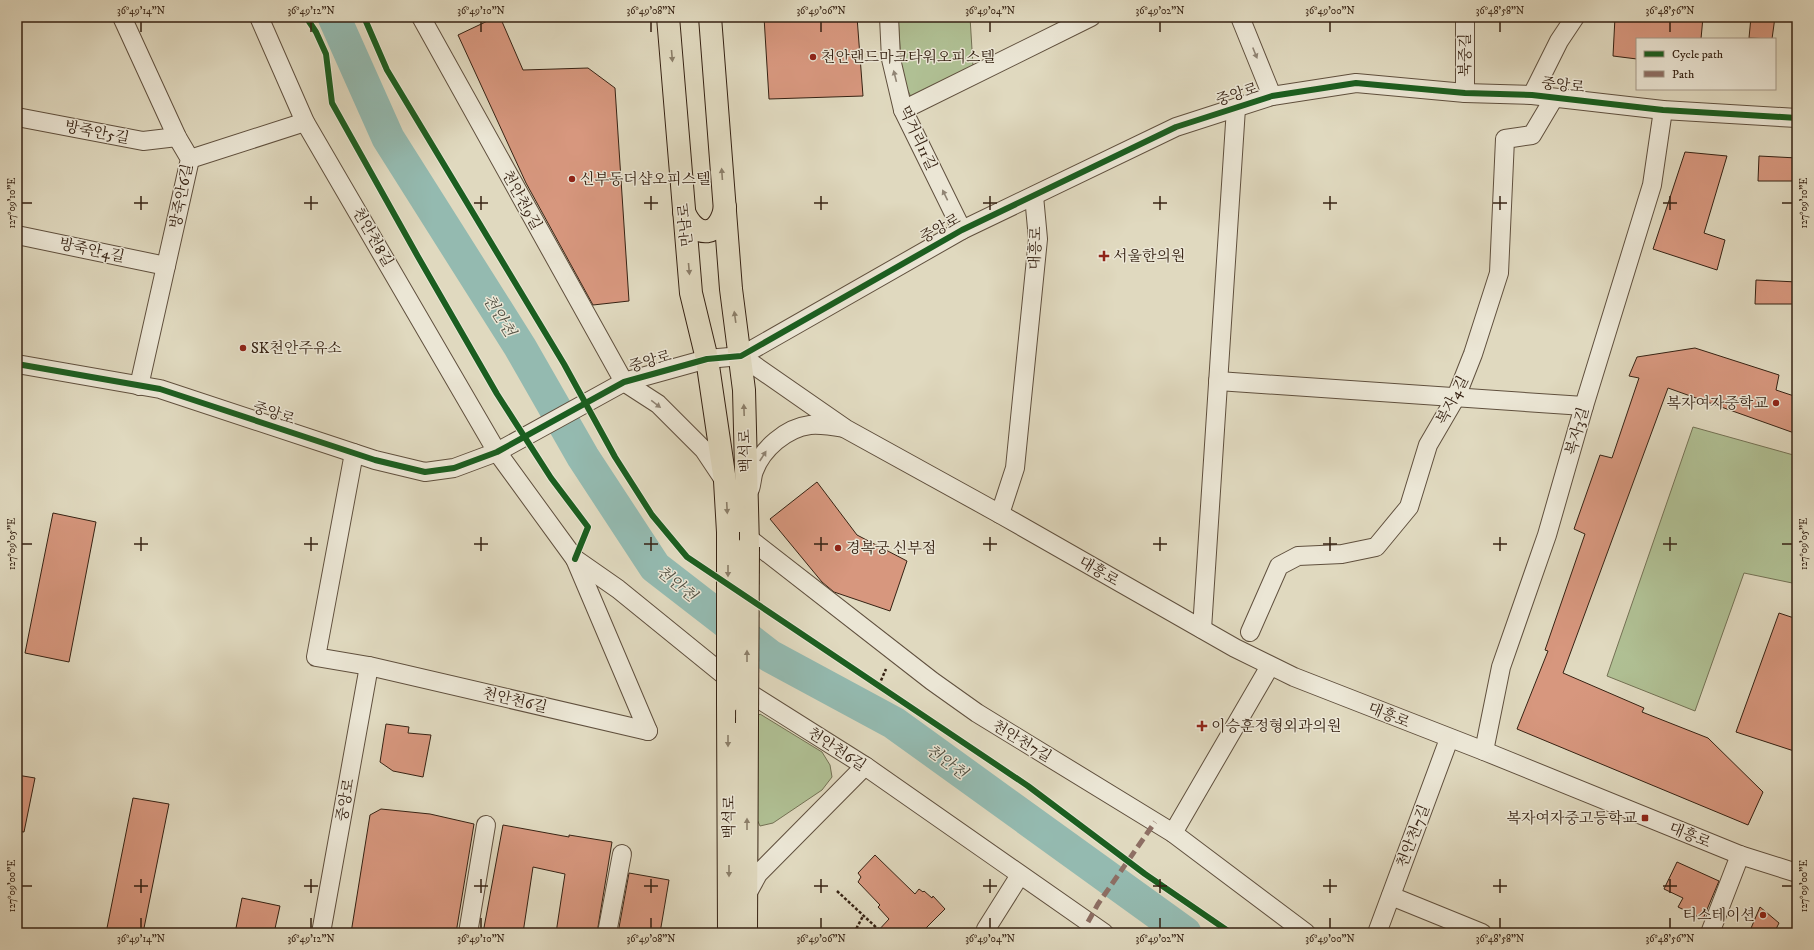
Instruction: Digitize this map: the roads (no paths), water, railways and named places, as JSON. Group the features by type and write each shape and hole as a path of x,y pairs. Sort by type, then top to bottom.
{"main road":[{"name":"만남로","path":"668,17 691,293 707,359"},
{"path":"710,17 731,290 740,356"},
{"path":"684,212 692,225 706,232 714,230 719,224 725,207"},
{"name":"백석로","path":"729,933 728,702 741,539 747,506 744,390 740,356"},
{"name":"백석로","path":"707,359 725,481 741,539 747,723 746,933"}],"street":[{"name":"방죽안6길","path":"121,17 177,137 190,159 140,386"},
{"name":"천안천8길","path":"259,17 306,122 497,452"},
{"name":"천안천9길","path":"421,17 624,382"},
{"name":"먹거리11길","path":"889,17 891,59 903,110 962,230"},
{"path":"903,110 1091,17"},
{"path":"1240,17 1272,96"},
{"name":"북중길","path":"1465,17 1465,93"},
{"name":"중앙로","path":"1532,95 1559,41 1575,17"},
{"name":"중앙로","path":"17,364 160,389 354,453 425,472 454,468 497,452 518,442 624,382 707,359 740,356 962,230 1176,128 1272,96 1356,83 1465,93 1532,95 1663,110 1797,118"},
{"name":"복자4길","path":"1250,632 1279,566 1298,556 1342,554 1376,547 1409,508 1428,445 1456,397 1473,354 1499,273 1505,139 1532,135 1554,98"},
{"path":"1202,629 1236,108"},
{"name":"복자3길","path":"1484,751 1501,667 1547,536 1584,406 1652,185 1663,110"},
{"name":"방죽안5길","path":"17,117 143,141 177,137"},
{"path":"190,159 306,122"},
{"name":"대흥로","path":"1000,514 1015,468 1038,239 1034,196"},
{"name":"방죽안4길","path":"17,235 166,266"},
{"name":"대흥로","path":"740,356 846,429 1270,666 1294,677 1449,739 1484,751 1740,855 1797,873"},
{"path":"1218,381 1584,406"},
{"path":"624,382 658,404 704,450 725,481"},
{"path":"747,506 754,471 764,452 778,440 789,432 809,425 830,425 846,429"},
{"name":"천안천6길","path":"354,453 316,657 369,666 648,731 575,559 497,452"},
{"name":"천안천7길","path":"741,539 932,682 971,709 1173,833 1306,933"},
{"name":"천안천6길","path":"575,559 618,589 735,684 865,766 1104,933"},
{"name":"중앙로","path":"321,933 369,666"},
{"path":"1173,833 1270,666"},
{"name":"천안천7길","path":"1377,933 1449,739"},
{"path":"746,896 758,874 865,766"},
{"path":"468,933 486,824"},
{"path":"747,847 754,858 768,864"},
{"path":"607,933 622,854"},
{"path":"1710,933 1740,855"},
{"path":"986,928 1020,875"},
{"path":"1391,896 1482,933"}],"waterway":[{"name":"천안천","path":"334,17 388,138 520,347 583,457 655,567 770,656 894,723 1185,933"}],"place":[{"name":"천안랜드마크타워오피스텔","path":"813,57"},
{"name":"신부동더샵오피스텔","path":"572,179"},
{"name":"서울한의원","path":"1104,256"},
{"name":"SK천안주유소","path":"243,348"},
{"name":"복자여자중학교","path":"1776,403"},
{"name":"경복궁 신부점","path":"838,548"},
{"name":"이승훈정형외과의원","path":"1202,726"},
{"name":"복자여자중고등학교","path":"1645,818"},
{"name":"티스테이션","path":"1763,915"}]}
